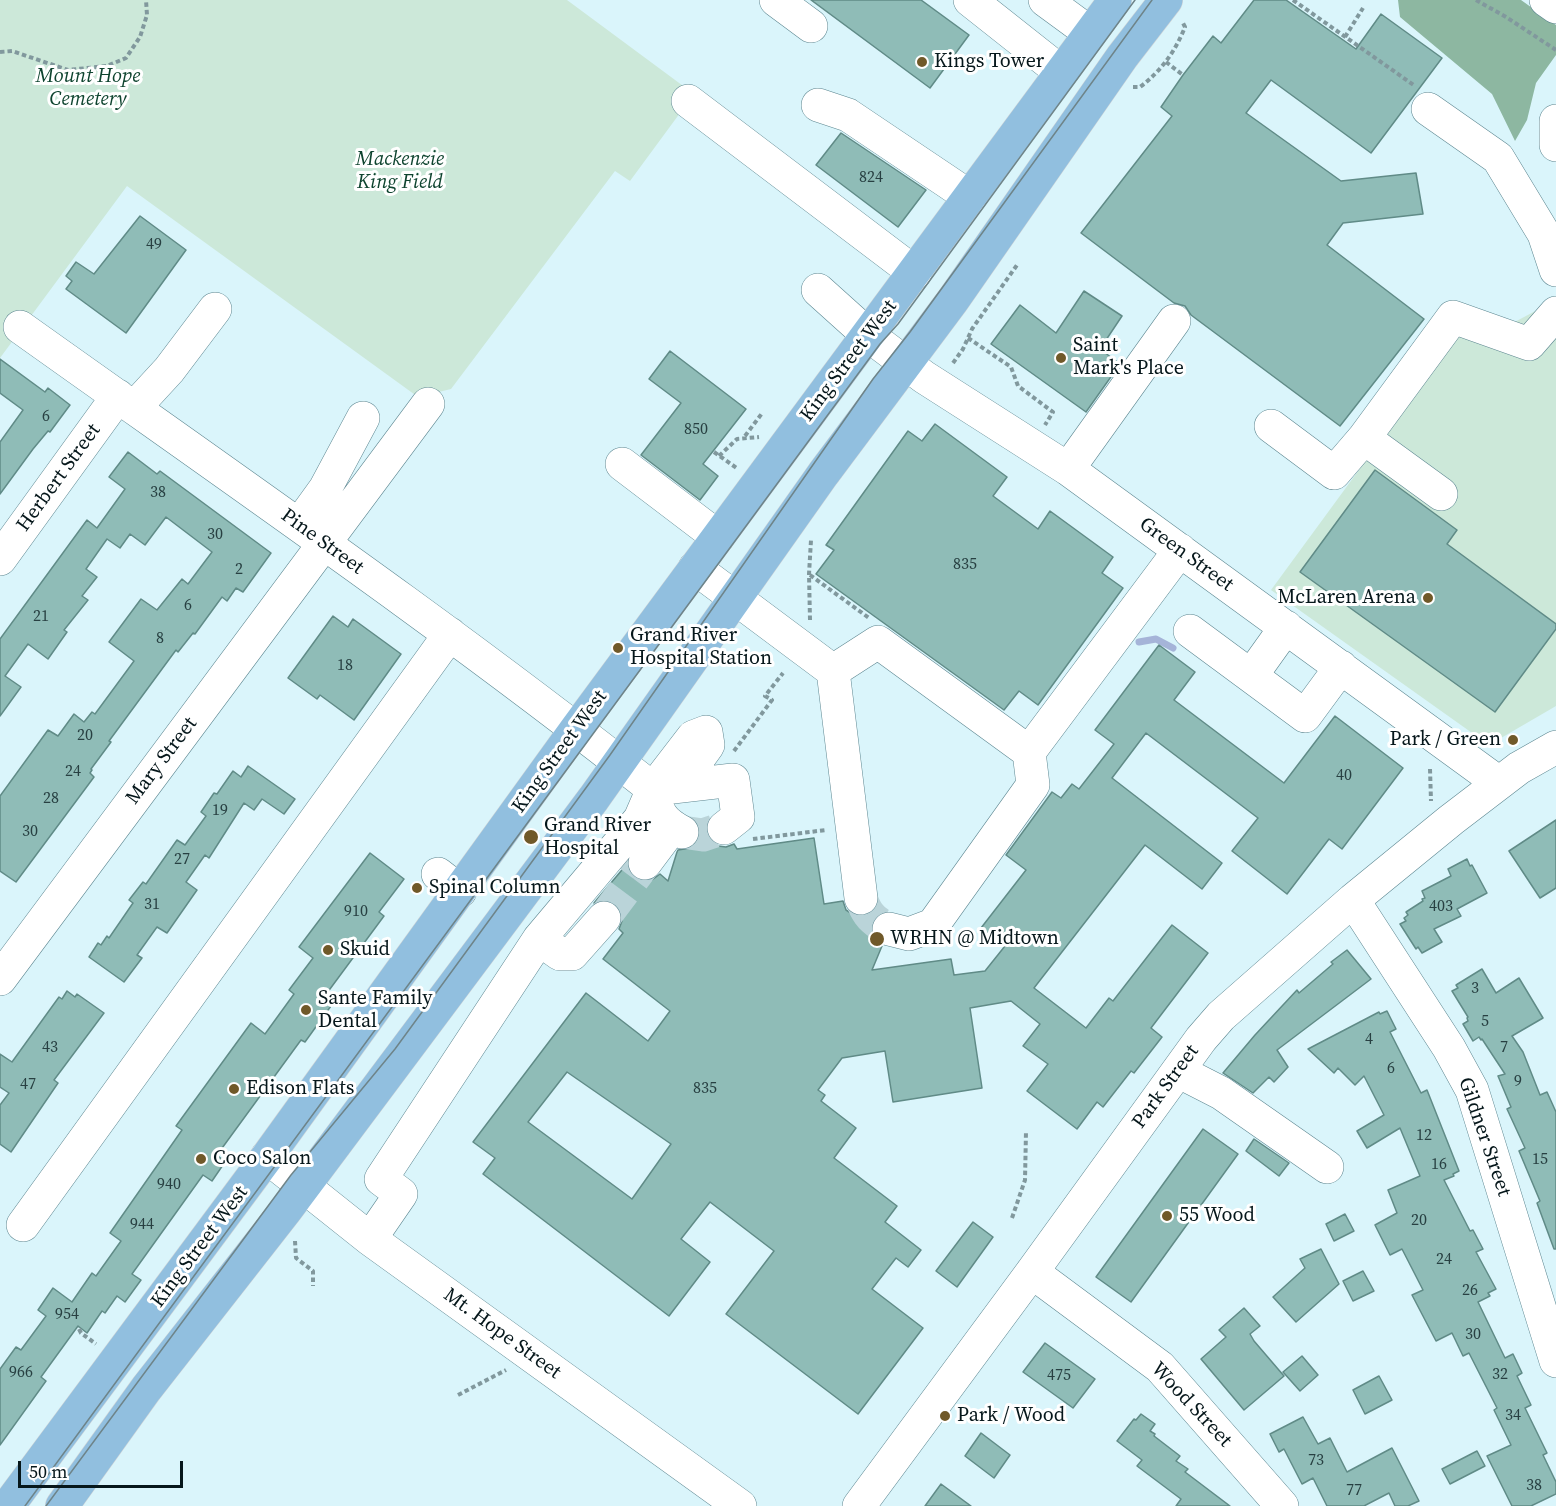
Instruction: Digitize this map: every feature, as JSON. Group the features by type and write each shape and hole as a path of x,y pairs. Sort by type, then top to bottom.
{"main road":[{"name":"King Street West","path":"8,1506 267,1157 449,882 577,728 1115,0"},
{"path":"62,1506 146,1389 500,926 620,763 823,474 953,300 1122,57 1166,0"}],"street":[{"path":"776,0 811,26"},
{"path":"970,0 1061,72"},
{"path":"1045,0 1090,33"},
{"path":"1546,0 1556,7"},
{"path":"688,101 915,273"},
{"path":"818,105 848,115 970,197"},
{"path":"1428,109 1498,158 1544,234 1556,270"},
{"name":"Green Street","path":"818,290 868,335 924,377 1068,469 1499,783"},
{"name":"Herbert Street","path":"0,559 126,402 181,354 215,309"},
{"path":"1271,426 1334,473 1364,438 1453,317 1529,344 1556,313"},
{"path":"1068,469 1174,321"},
{"name":"Pine Street","path":"20,327 450,634 577,728 653,789"},
{"path":"312,534 428,404"},
{"path":"312,534 325,489 363,418"},
{"path":"1364,438 1441,494"},
{"path":"622,464 718,537"},
{"name":"Mary Street","path":"0,979 312,534"},
{"path":"1029,752 1180,550"},
{"path":"695,568 833,671 861,898"},
{"path":"1251,676 1286,627"},
{"path":"833,671 882,631 1029,752 1033,785 933,925 909,934 889,929"},
{"path":"1190,631 1305,716 1341,667"},
{"path":"23,1225 450,634"},
{"name":"Park Street","path":"859,1506 1178,1071 1221,1016 1353,900 1499,783 1519,768 1556,747"},
{"path":"653,789 733,780 738,817 734,834"},
{"path":"645,863 677,830 657,810 653,789"},
{"path":"370,1239 401,1194 381,1179 539,939 640,819 653,789"},
{"name":"Gildner Street","path":"1353,900 1449,1048 1472,1090 1556,1361"},
{"path":"539,939 560,954 572,954 604,918"},
{"path":"1178,1071 1221,1094 1327,1167"},
{"name":"Mt. Hope Street","path":"267,1157 370,1239 638,1416 740,1506"},
{"name":"Wood Street","path":"1032,1272 1160,1367 1282,1506"}],"path":[{"path":"0,52 12,51 68,70 107,66 126,58 140,37 147,15 146,0"},
{"path":"1293,0 1299,2 1421,90 1428,109"},
{"path":"1476,0 1556,50"},
{"path":"1345,37 1363,8"},
{"path":"1140,87 1156,75 1178,46 1185,27"},
{"path":"1166,62 1183,75"},
{"path":"953,364 1017,265"},
{"path":"968,338 1011,368 1018,386 1053,412 1043,428"},
{"path":"745,436 763,412"},
{"path":"719,456 729,444 745,436 757,436 767,440"},
{"path":"714,452 743,473"},
{"path":"810,625 811,532"},
{"path":"809,574 882,631"},
{"path":"728,760 772,699 765,696 783,673"},
{"path":"1430,769 1431,808"},
{"path":"734,834 827,830"},
{"path":"1012,1218 1025,1180 1026,1131"},
{"path":"296,1249 296,1258 313,1271 313,1286"},
{"path":"79,1329 81,1333 101,1347"},
{"path":"458,1395 512,1367"}],"green space":[{"name":"Mackenzie King Field","path":"0,0 567,0 694,94 630,181 615,171 451,389 418,397 127,186 0,358"},
{"path":"1398,0 1521,0 1556,25 1556,55 1536,83 1527,120 1515,141 1492,94 1400,17"},
{"path":"1556,300 1556,706 1489,745 1271,590 1471,317 1509,325"}],"building":[{"name":"Kings Tower","path":"811,0 921,0 969,35 930,88"},
{"path":"1254,0 1286,0 1356,49 1381,14 1442,58 1371,153 1271,80 1246,113 1341,181 1416,173 1423,214 1343,223 1327,245 1424,319 1340,426 1191,315 1185,306 1174,303 1081,233 1172,116 1161,107 1183,75 1213,36 1221,43"},
{"path":"841,133 926,190 898,227 816,165"},
{"path":"140,216 186,250 126,333 66,289 72,281 66,276 76,262 94,274"},
{"name":"Saint Mark's Place","path":"1084,291 1122,316 1100,349 1120,364 1086,412 991,344 1020,305 1056,333"},
{"path":"670,351 746,409 703,464 718,476 700,500 641,455 681,403 649,379"},
{"path":"0,359 45,392 48,388 70,405 50,432 48,431 33,449 0,494 0,442 23,410 0,393"},
{"path":"935,424 1007,477 993,496 1038,529 1050,511 1113,557 1102,573 1123,588 1038,705 1019,691 1004,710 816,574 834,550 826,545 908,431 922,441"},
{"path":"128,452 157,474 160,471 271,553 243,592 236,588 227,601 222,597 195,634 193,633 178,652 176,650 109,741 111,742 91,769 90,773 94,777 16,882 0,871 0,796 48,730 58,736 74,714 84,722 92,712 95,714 134,661 109,642 141,599 157,610 182,579 188,584 212,552 166,517 145,545 130,534 120,548 107,539 86,569 97,577 82,596 88,600 64,630 67,632 48,659 28,644 5,676 21,687 0,716 0,639 87,520 97,528 125,489 109,477"},
{"name":"McLaren Arena","path":"1375,470 1457,530 1447,544 1556,624 1556,629 1495,712 1300,572"},
{"path":"333,616 348,627 353,619 401,654 354,720 320,695 317,699 288,678"},
{"path":"1159,645 1195,672 1174,700 1284,783 1335,716 1403,768 1342,849 1329,839 1287,894 1232,851 1258,818 1146,733 1112,778 1222,863 1202,889 1145,845 1034,988 1086,1028 1109,998 1113,1001 1172,925 1208,953 1151,1028 1162,1037 1103,1107 1097,1102 1077,1129 1027,1091 1048,1064 1023,1046 1040,1024 1011,1001 970,1008 982,1088 893,1102 885,1051 842,1058 818,1090 825,1095 821,1101 856,1128 834,1158 897,1206 885,1222 921,1250 908,1267 896,1258 872,1289 923,1328 858,1414 726,1314 774,1251 710,1202 681,1239 710,1262 669,1316 483,1174 495,1158 473,1142 586,993 648,1041 670,1011 603,959 623,933 619,929 622,913 617,904 608,900 599,900 594,903 627,864 628,871 634,878 642,881 652,880 660,874 668,881 678,850 691,848 698,842 701,832 698,822 708,819 706,831 710,840 718,846 726,847 734,844 737,849 814,838 824,904 843,901 846,910 854,915 864,916 872,913 877,907 880,913 875,916 871,925 871,935 882,946 872,970 951,959 954,975 985,971 1005,946 981,928 1026,870 1006,855 1052,792 1061,798 1072,784 1079,789 1114,744 1095,730","holes":["567,1072 671,1144 632,1199 528,1122"]},
{"path":"248,766 295,799 284,814 262,799 254,810 244,803 209,858 205,855 186,882 197,890 167,933 157,927 137,955 142,958 124,982 89,957 98,943 101,945 107,936 109,938 133,903 129,900 143,882 146,884 177,840 185,845 206,816 201,812 214,793 217,794 233,771 241,777"},
{"path":"1556,820 1556,888 1540,898 1509,851"},
{"path":"370,853 404,879 379,912 384,916 327,993 336,999 305,1042 301,1040 217,1155 225,1162 212,1181 203,1175 132,1274 141,1280 125,1302 117,1296 105,1313 102,1311 87,1333 78,1326 41,1377 46,1381 0,1445 0,1369 16,1347 21,1350 46,1316 38,1310 53,1288 72,1302 92,1273 96,1276 121,1241 110,1233 182,1130 176,1126 251,1023 265,1034 294,994 289,990 313,958 299,947"},
{"path":"1467,859 1487,893 1457,909 1461,916 1434,929 1442,942 1422,953 1418,947 1416,949 1400,924 1406,921 1404,918 1408,915 1406,912 1425,898 1422,891 1451,876 1448,869"},
{"path":"1347,950 1371,979 1277,1050 1288,1067 1274,1082 1269,1077 1253,1093 1223,1073 1297,990 1299,993"},
{"path":"1482,969 1496,993 1519,978 1543,1018 1512,1036 1523,1052 1540,1095 1547,1092 1556,1112 1556,1249 1554,1249 1537,1203 1540,1201 1519,1151 1525,1148 1507,1109 1511,1107 1498,1076 1505,1074 1482,1039 1479,1037 1473,1041 1463,1024 1468,1021 1468,1017 1452,991 1458,988 1456,985"},
{"path":"67,991 75,997 77,994 104,1013 54,1080 58,1083 11,1152 0,1144 0,1105 9,1093 0,1087 0,1054 12,1062 59,997 62,999"},
{"path":"1387,1011 1396,1029 1390,1032 1421,1093 1427,1090 1459,1171 1444,1180 1470,1231 1473,1230 1483,1249 1476,1252 1496,1289 1488,1293 1490,1296 1478,1302 1505,1358 1513,1354 1522,1373 1517,1376 1531,1405 1525,1408 1547,1453 1543,1455 1556,1482 1556,1494 1531,1506 1512,1506 1487,1456 1511,1445 1494,1410 1497,1408 1469,1353 1463,1356 1452,1333 1436,1341 1412,1295 1423,1290 1402,1249 1390,1255 1375,1225 1397,1213 1388,1190 1420,1176 1400,1128 1367,1148 1357,1131 1384,1115 1364,1076 1355,1085 1338,1068 1334,1073 1308,1049 1379,1012 1380,1014"},
{"name":"55 Wood","path":"1203,1129 1238,1154 1131,1302 1096,1277"},
{"path":"1254,1139 1289,1163 1279,1176 1246,1151"},
{"path":"1345,1214 1354,1231 1334,1241 1326,1224"},
{"path":"973,1222 993,1237 957,1287 936,1271"},
{"path":"1321,1249 1339,1284 1296,1322 1273,1297 1305,1268 1300,1259"},
{"path":"1363,1271 1374,1291 1353,1301 1343,1281"},
{"path":"1244,1308 1260,1326 1250,1334 1254,1341 1284,1376 1244,1410 1201,1359 1226,1337 1219,1330"},
{"path":"1045,1343 1095,1379 1073,1408 1023,1372"},
{"path":"1302,1356 1318,1375 1300,1391 1283,1372"},
{"path":"1379,1376 1392,1400 1365,1414 1353,1390"},
{"path":"1141,1414 1155,1424 1150,1431 1155,1434 1154,1436 1180,1456 1176,1461 1188,1469 1185,1472 1230,1506 1176,1506 1181,1499 1137,1466 1142,1460 1117,1441 1134,1419 1136,1420"},
{"path":"1303,1417 1318,1444 1330,1438 1347,1472 1392,1448 1419,1501 1408,1506 1395,1506 1389,1493 1364,1506 1327,1506 1313,1478 1302,1484 1284,1449 1279,1452 1270,1434"},
{"path":"981,1433 1010,1455 994,1478 965,1456"},
{"path":"1477,1451 1485,1466 1450,1484 1442,1469"},
{"path":"941,1484 971,1506 925,1506"}],"waterway":[{"path":"1139,642 1156,639 1173,648"}],"tunnel":[{"path":"682,832 703,835 724,828"},
{"path":"604,918 645,863"},
{"path":"861,898 871,917 889,929"}],"tram line":[{"path":"25,1506 1135,0"},
{"path":"46,1506 291,1175 395,1049 610,755 873,379 910,332 1152,0"}],"place":[{"name":"Kings Tower","path":"922,62"},
{"name":"Saint Mark's Place","path":"1061,358"},
{"name":"McLaren Arena","path":"1428,598"},
{"name":"Grand River Hospital Station","path":"618,648"},
{"name":"Park / Green","path":"1513,740"},
{"name":"Grand River Hospital","path":"531,837"},
{"name":"Spinal Column","path":"417,888"},
{"name":"WRHN @ Midtown","path":"877,939"},
{"name":"Skuid","path":"328,950"},
{"name":"Sante Family Dental","path":"306,1010"},
{"name":"Edison Flats","path":"234,1089"},
{"name":"Coco Salon","path":"201,1159"},
{"name":"55 Wood","path":"1167,1216"},
{"name":"Park / Wood","path":"945,1416"}],"park label":[{"name":"Mount Hope Cemetery","path":"88,88"}]}
